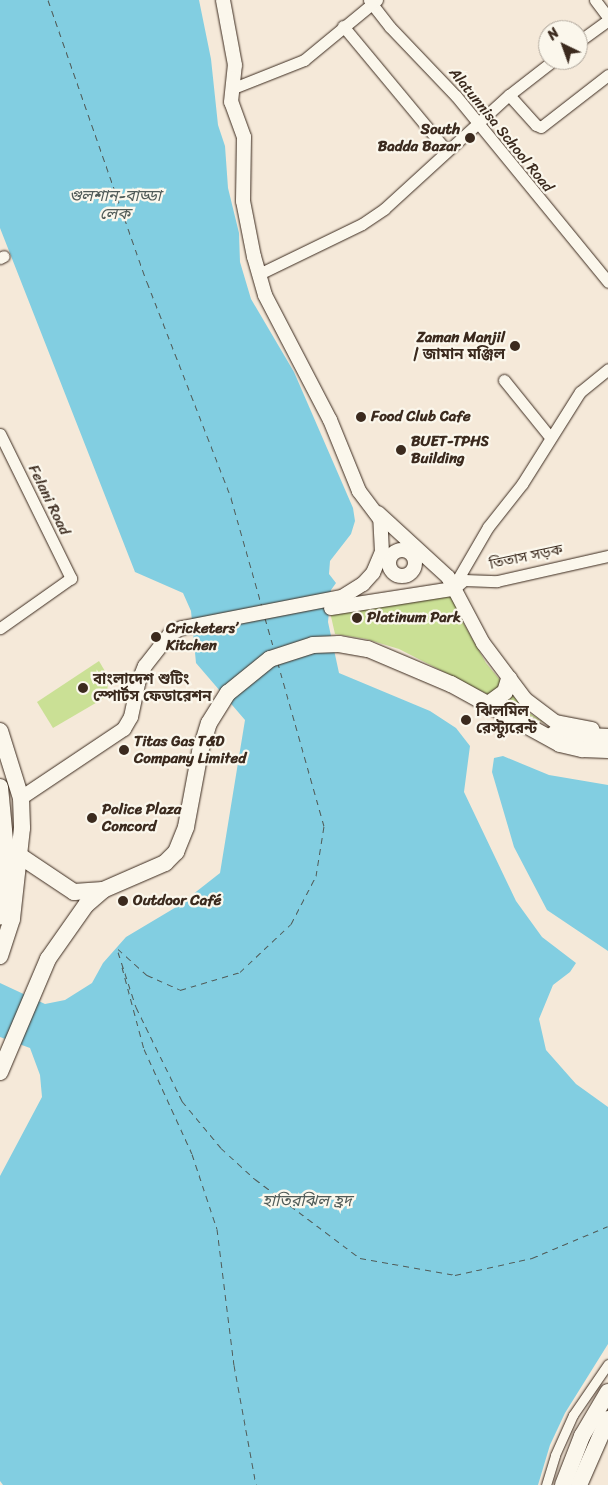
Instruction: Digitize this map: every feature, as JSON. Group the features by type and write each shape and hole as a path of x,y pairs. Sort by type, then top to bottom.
{"main road":[{"path":"1,1070 38,982 62,938 86,905 103,890 165,863 176,852 189,814 204,735 220,703 239,682 270,660 298,648 339,644 388,656 451,684 532,730 575,748 608,750"},
{"path":"487,705 505,692 509,679"},
{"path":"532,730 580,737 608,737"},
{"path":"0,731 21,798 13,855 0,917"},
{"path":"0,787 13,855 12,919 0,956"},
{"path":"13,855 74,892 103,890"},
{"path":"563,1485 582,1436 608,1392"},
{"path":"579,1485 608,1419"}],"street":[{"path":"223,0 235,65 232,102 244,137 243,201 259,274 281,330 330,420 359,492 382,528 385,559 391,569 401,577"},
{"path":"588,34 608,18 595,0"},
{"path":"232,89 304,60 373,1"},
{"name":"Alatunnisa School Road","path":"373,1 456,96 476,124 608,282"},
{"path":"343,26 446,150"},
{"path":"259,274 362,224 384,210 446,150 509,95 541,70"},
{"path":"509,95 536,125 541,127 608,75"},
{"path":"452,590 488,527 522,484 580,392 608,369"},
{"path":"504,380 550,437"},
{"name":"Felani Road","path":"0,434 71,578 0,628"},
{"path":"370,507 416,552 448,577 452,590 483,643 509,679 534,708 556,722 608,731"},
{"path":"347,600 385,559 392,554 404,549 416,552"},
{"path":"401,577 412,572 416,566 416,552"},
{"name":"তিতাস সড়ক","path":"452,590 464,580 497,581 608,556"},
{"path":"401,577 401,597"},
{"path":"21,798 124,729 131,718 138,683 156,651 170,634 347,600 401,597 452,590"},
{"path":"546,1485 555,1455 573,1415 608,1364"}],"green space":[{"path":"452,595 464,624 486,663 525,710 546,724 399,649 366,639 335,634 330,612"},
{"name":"বাংলাদেশ শুটিং স্পোর্টস ফেডারেশন","path":"99,661 109,678 106,697 53,728 37,702"}],"water":[{"name":"হাতিরঝিল হ্রদ","path":"0,0 199,0 211,59 218,125 225,146 228,188 239,233 240,262 251,299 294,372 353,508 355,521 351,534 330,561 329,574 336,583 331,590 328,622 339,673 430,711 456,728 470,746 464,792 516,901 542,937 576,963 570,972 553,985 539,1019 546,1050 576,1084 608,1107 608,1344 565,1413 550,1445 538,1485 3,1485 0,1481 0,1176 42,1097 40,1075 30,1048 0,1037 0,983 45,1004 65,1000 92,983 103,963 126,937 178,906 220,873 245,720 196,663 191,611 183,593 135,572 0,228"},
{"path":"503,756 549,775 608,785 608,951 547,910 514,847 492,772 494,758"}],"ferry route":[{"path":"48,0 147,282 231,498 262,607"},
{"path":"265,618 274,650"},
{"path":"118,949 147,975 180,990 240,972 291,924 316,876 324,826 278,663"},
{"path":"118,952 136,1007 182,1101 221,1148 255,1179 360,1258 455,1275 532,1258 608,1226"},
{"path":"122,967 144,1049 192,1154 217,1229 234,1365 256,1485"}],"place":[{"name":"South Badda Bazar","path":"470,138"},
{"name":"Zaman Manjil | জামান মঞ্জিল","path":"515,346"},
{"name":"Food Club Cafe","path":"361,417"},
{"name":"BUET-TPHS Building","path":"401,450"},
{"name":"Platinum Park","path":"357,618"},
{"name":"Cricketers’ Kitchen","path":"156,637"},
{"name":"বাংলাদেশ শুটিং স্পোর্টস ফেডারেশন","path":"83,688"},
{"name":"ঝিলমিল রেস্ট্যুরেন্ট","path":"466,720"},
{"name":"Titas Gas T&D Company Limited","path":"124,750"},
{"name":"Police Plaza Concord","path":"92,818"},
{"name":"Outdoor Café","path":"123,901"}],"water label":[{"name":"গুলশান-বাড্ডা লেক","path":"115,205"}]}
